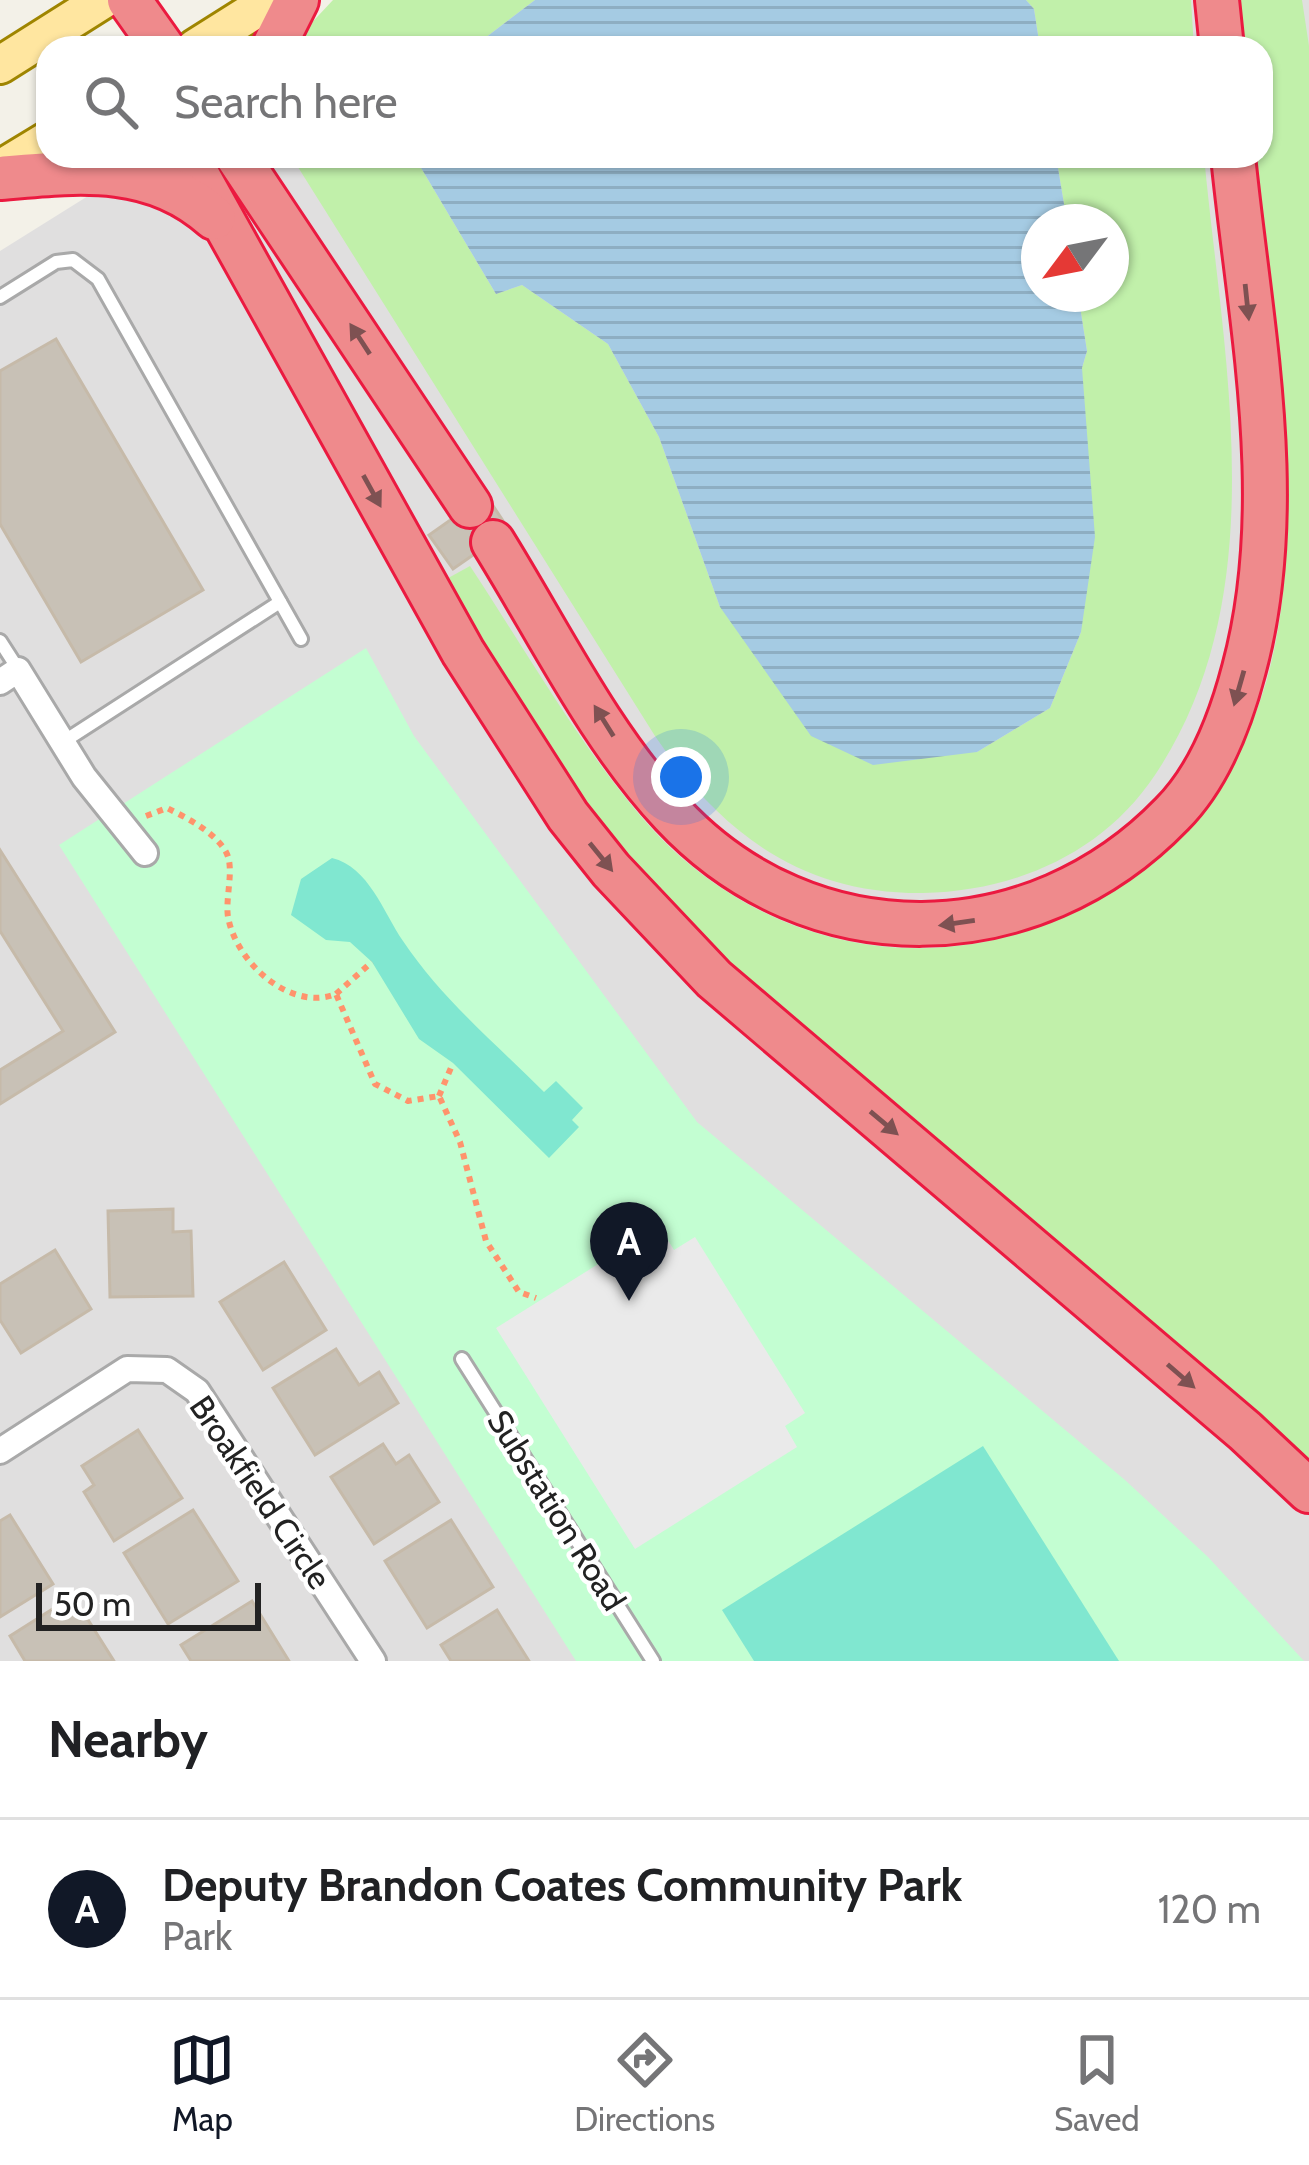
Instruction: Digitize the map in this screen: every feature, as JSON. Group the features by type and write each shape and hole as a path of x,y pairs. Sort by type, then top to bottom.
{"highway":[{"path":"126,0 134,36"},
{"path":"126,0 154,36"},
{"path":"279,36 297,0"},
{"path":"1217,0 1221,36"},
{"path":"193,168 463,652 568,816 611,870 714,979 1193,1386 1309,1491"},
{"path":"246,168 470,506"},
{"path":"270,168 290,233"},
{"path":"493,542 623,752 673,815 729,863 832,913 902,927 1007,914 1077,886 1175,812 1225,728 1256,620 1267,492 1234,168"},
{"path":"0,178 90,172 158,181 189,196 224,227"}],"main road":[{"path":"46,36 103,0"},
{"path":"214,36 271,0"},
{"path":"0,65 36,42"},
{"path":"0,169 36,147"}],"street":[{"path":"9,676 145,854"},
{"name":"Broakfield Circle","path":"0,1451 127,1369 166,1370 197,1391 373,1661"}],"lane":[{"path":"0,297 56,262 73,260 98,279 301,638"},
{"path":"63,742 280,602"},
{"path":"0,641 9,676"},
{"name":"Substation Road","path":"462,1359 653,1661"}],"path":[{"path":"126,830 167,808 190,819 224,847 230,860 225,894 230,925 243,949 274,985 299,998 318,1001 336,994 371,962"},
{"path":"336,994 354,1026 363,1067 374,1084 408,1101 439,1096"},
{"path":"453,1063 439,1096 460,1142 487,1241 519,1292 536,1298"}],"shaded area":[{"path":"400,0 1309,0 1309,1661 0,1661 0,251 133,168 1273,168 1273,36 343,36"},
{"path":"659,1226 674,1250 695,1237 805,1413 785,1426 797,1447 635,1549 496,1328"}],"green space":[{"path":"333,0 535,0 488,36 299,36"},
{"path":"1026,0 1191,0 1193,36 1038,36 1034,9"},
{"path":"1238,0 1302,0 1309,46 1309,1474 859,1088 620,863 441,582 470,566 625,798 683,859 766,913 854,942 943,947 1030,930 1110,892 1180,835 1234,759 1270,668 1280,618 1286,465 1258,187 1258,168 1273,168 1273,36 1242,36"},
{"path":"299,168 421,168 496,294 522,285 608,344 659,437 720,607 977,752 1050,708 1081,632 1082,368 1087,351 1081,312 1129,312 1129,204 1064,204 1058,168 1205,168 1229,393 1229,553 1216,630 1193,705 1155,775 1134,802 1083,846 1024,875 958,891 879,891 839,883 768,851 737,829 680,771"},
{"path":"366,648 414,736 697,1122 1125,1480 1208,1557 1304,1661 576,1661 59,845"},
{"path":"332,858 365,881 418,962 470,1020 544,1092 556,1081 583,1108 572,1120 579,1127 549,1158 453,1063 419,1039 372,962 350,942 326,940 291,915 301,879"},
{"path":"983,1446 1119,1661 754,1661 722,1610"}],"water":[{"path":"535,0 1026,0 1034,9 1038,36 488,36"},
{"path":"421,168 1058,168 1064,204 1021,204 1021,312 1081,312 1087,351 1082,368 1095,537 1081,632 1050,708 977,752 873,765 811,736 720,607 659,437 608,344 522,285 496,294"}],"building":[{"path":"56,339 203,590 81,662 0,524 0,371"},
{"path":"486,495 509,530 453,569 429,535"},
{"path":"0,850 115,1032 0,1104 0,1070 63,1031 0,931"},
{"path":"173,1209 173,1232 191,1231 193,1296 110,1297 108,1211"},
{"path":"55,1250 91,1309 21,1353 0,1320 0,1284"},
{"path":"284,1262 326,1330 263,1370 220,1302"},
{"path":"336,1349 359,1385 379,1372 398,1403 315,1455 273,1388"},
{"path":"138,1430 182,1498 114,1541 84,1492 94,1485 82,1466"},
{"path":"383,1444 396,1464 409,1455 439,1502 374,1544 331,1477"},
{"path":"193,1510 238,1581 168,1624 124,1553"},
{"path":"10,1515 53,1584 0,1617 0,1521"},
{"path":"451,1520 493,1587 427,1628 385,1561"},
{"path":"73,1596 114,1661 25,1661 10,1636"},
{"path":"252,1601 289,1661 191,1661 181,1645"},
{"path":"497,1610 529,1661 451,1661 441,1645"}],"place":[{"name":"Deputy Brandon Coates Community Park","path":"629,1301"}]}
